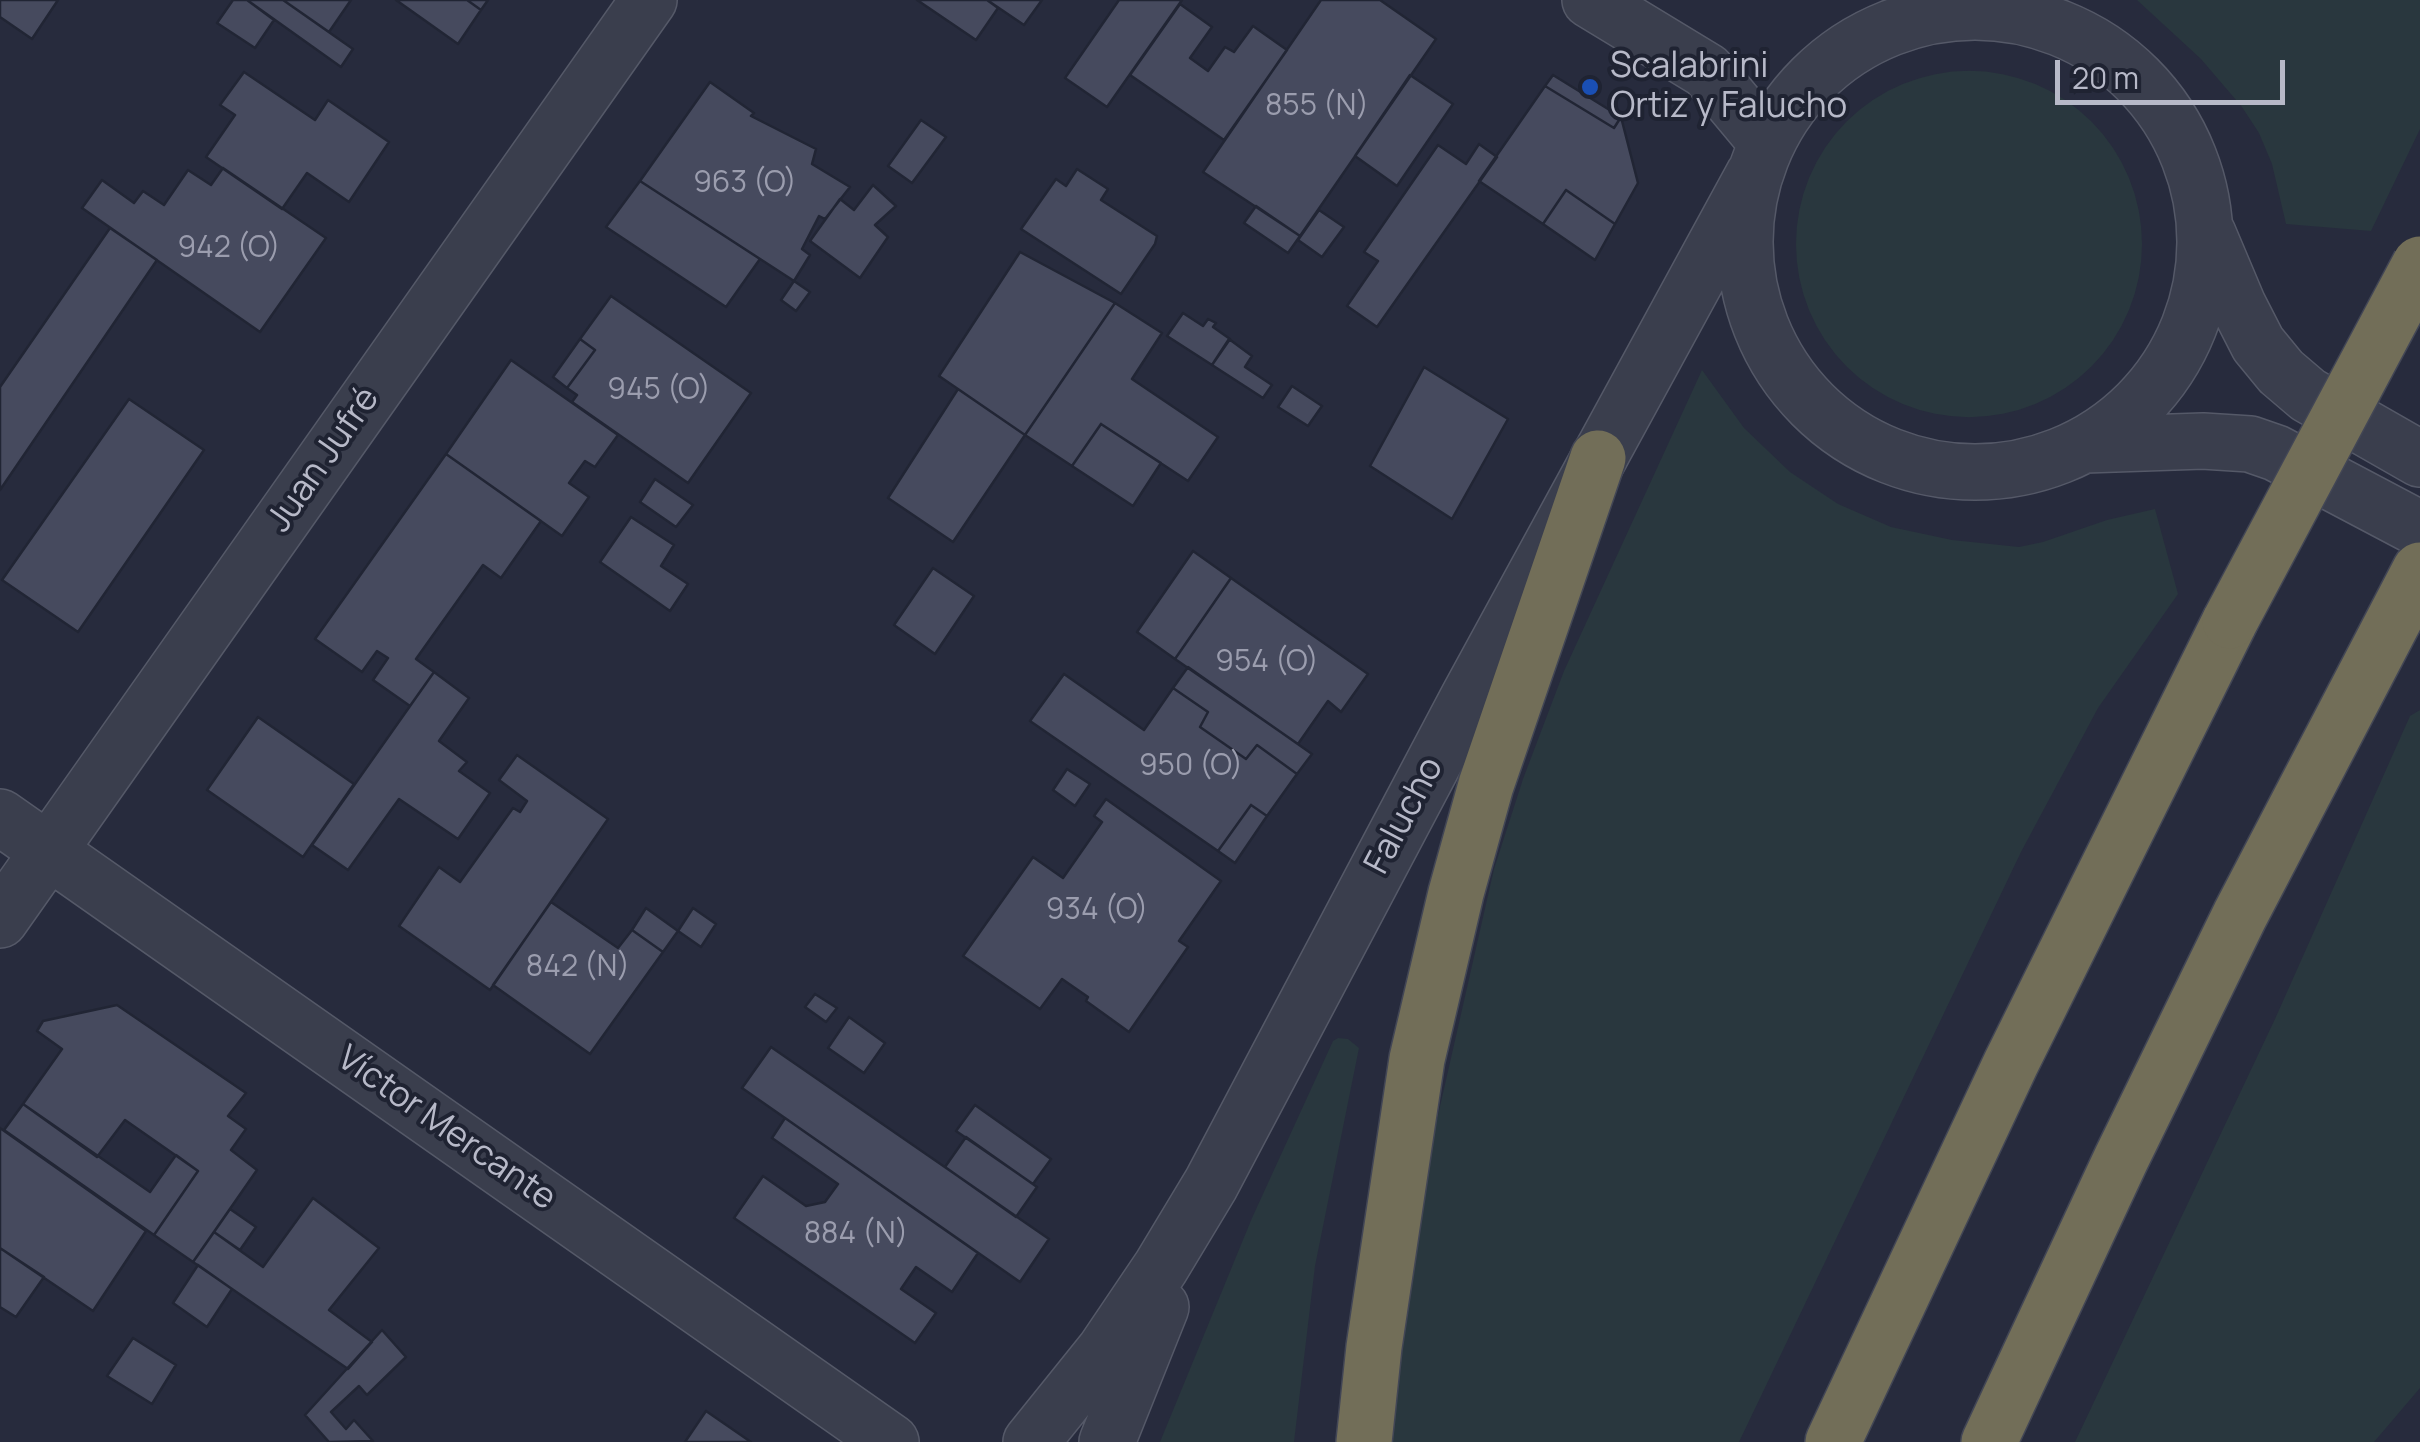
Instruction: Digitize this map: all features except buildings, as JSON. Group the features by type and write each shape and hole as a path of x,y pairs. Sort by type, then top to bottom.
{"highway":[{"path":"1832,1442 2011,1063 2230,621 2420,264"},
{"path":"1364,1442 1374,1347 1417,1058 1486,786 1598,458"},
{"path":"1989,1442 2240,915 2420,570"}],"street":[{"name":"Juan Jufré","path":"0,920 649,0"},
{"path":"1590,0 1707,71 1770,141"},
{"name":"Falucho","path":"1031,1442 1105,1350 1211,1184 1598,458 1770,141 1852,0"},
{"path":"2205,227 2201,293 2176,354 2138,406 2085,445 2021,469 1952,473 1886,456 1828,422 1782,372 1753,309 1743,242 1770,141 1818,74 1864,40 1918,18 1976,12 2034,19 2087,40 2134,74 2170,118 2195,170 2205,227 2238,305 2258,344 2281,372 2308,395 2420,458"},
{"path":"2085,445 2203,440 2250,444 2276,453 2420,529"},
{"name":"Víctor Mercante","path":"0,818 891,1442"},
{"path":"1108,1442 1211,1184"}],"shaded area":[{"path":"2137,0 2420,0 2420,129 2371,231 2286,224 2272,164 2242,107 2201,59"},
{"path":"1969,71 2035,84 2079,110 2103,134 2129,178 2142,244 2129,310 2103,354 2079,378 2035,404 1969,417 1903,404 1859,378 1835,354 1809,310 1796,244 1809,178 1835,134 1859,110 1903,84"},
{"path":"1702,370 1744,428 1790,472 1838,504 1891,527 1952,540 2019,547 2155,509 2178,594 2098,708 2021,852 1739,1442 1388,1442 1416,1229 1494,869 1564,671"},
{"path":"2420,710 2420,1388 2374,1442 2075,1442 2275,1019 2410,716"},
{"path":"1348,1039 1359,1048 1315,1266 1294,1442 1160,1442 1252,1218 1333,1041"}],"place":[{"name":"Scalabrini Ortiz y Falucho","path":"1590,87"}]}
